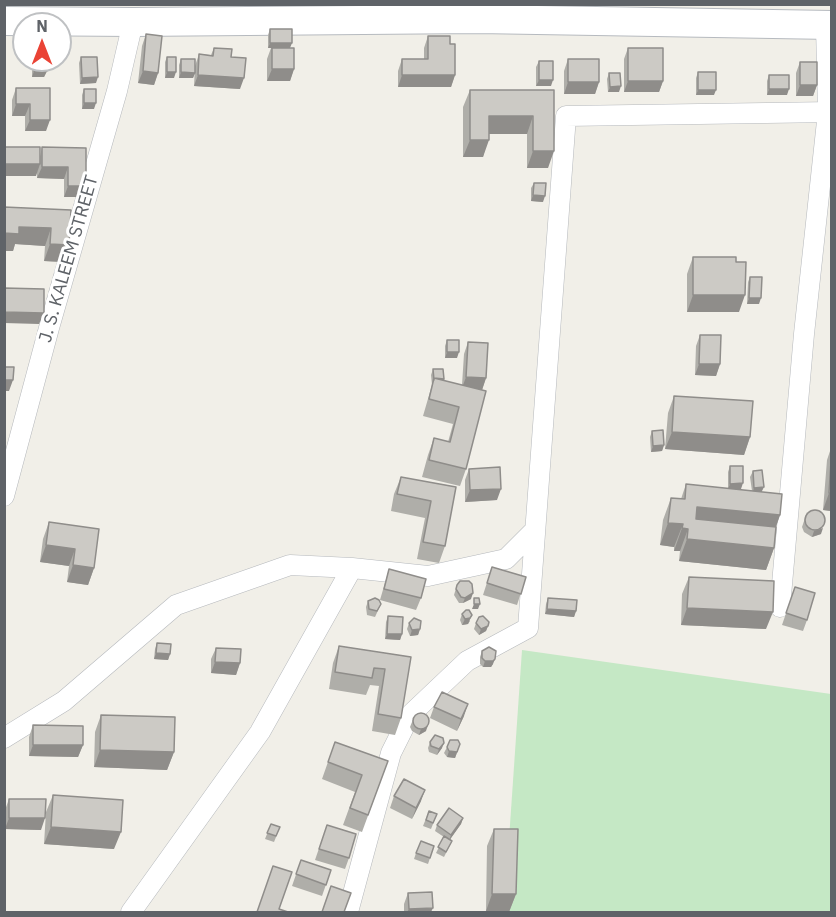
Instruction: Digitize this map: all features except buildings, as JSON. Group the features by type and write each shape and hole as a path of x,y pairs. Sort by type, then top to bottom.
{"main road":[{"path":"4,21 478,19 829,25"}],"street":[{"name":"J. S. KALEEM STREET","path":"4,496 10,462 117,91 132,22"},
{"path":"780,607 804,334 830,112 829,25"},
{"path":"348,912 391,753 410,715 467,661 528,628 566,116 830,112"},
{"path":"4,738 64,701 176,605 290,565 352,568 429,576 506,559 535,530"},
{"path":"131,912 260,732 352,568"}],"green space":[{"path":"522,650 831,694 831,912 504,912"}]}
